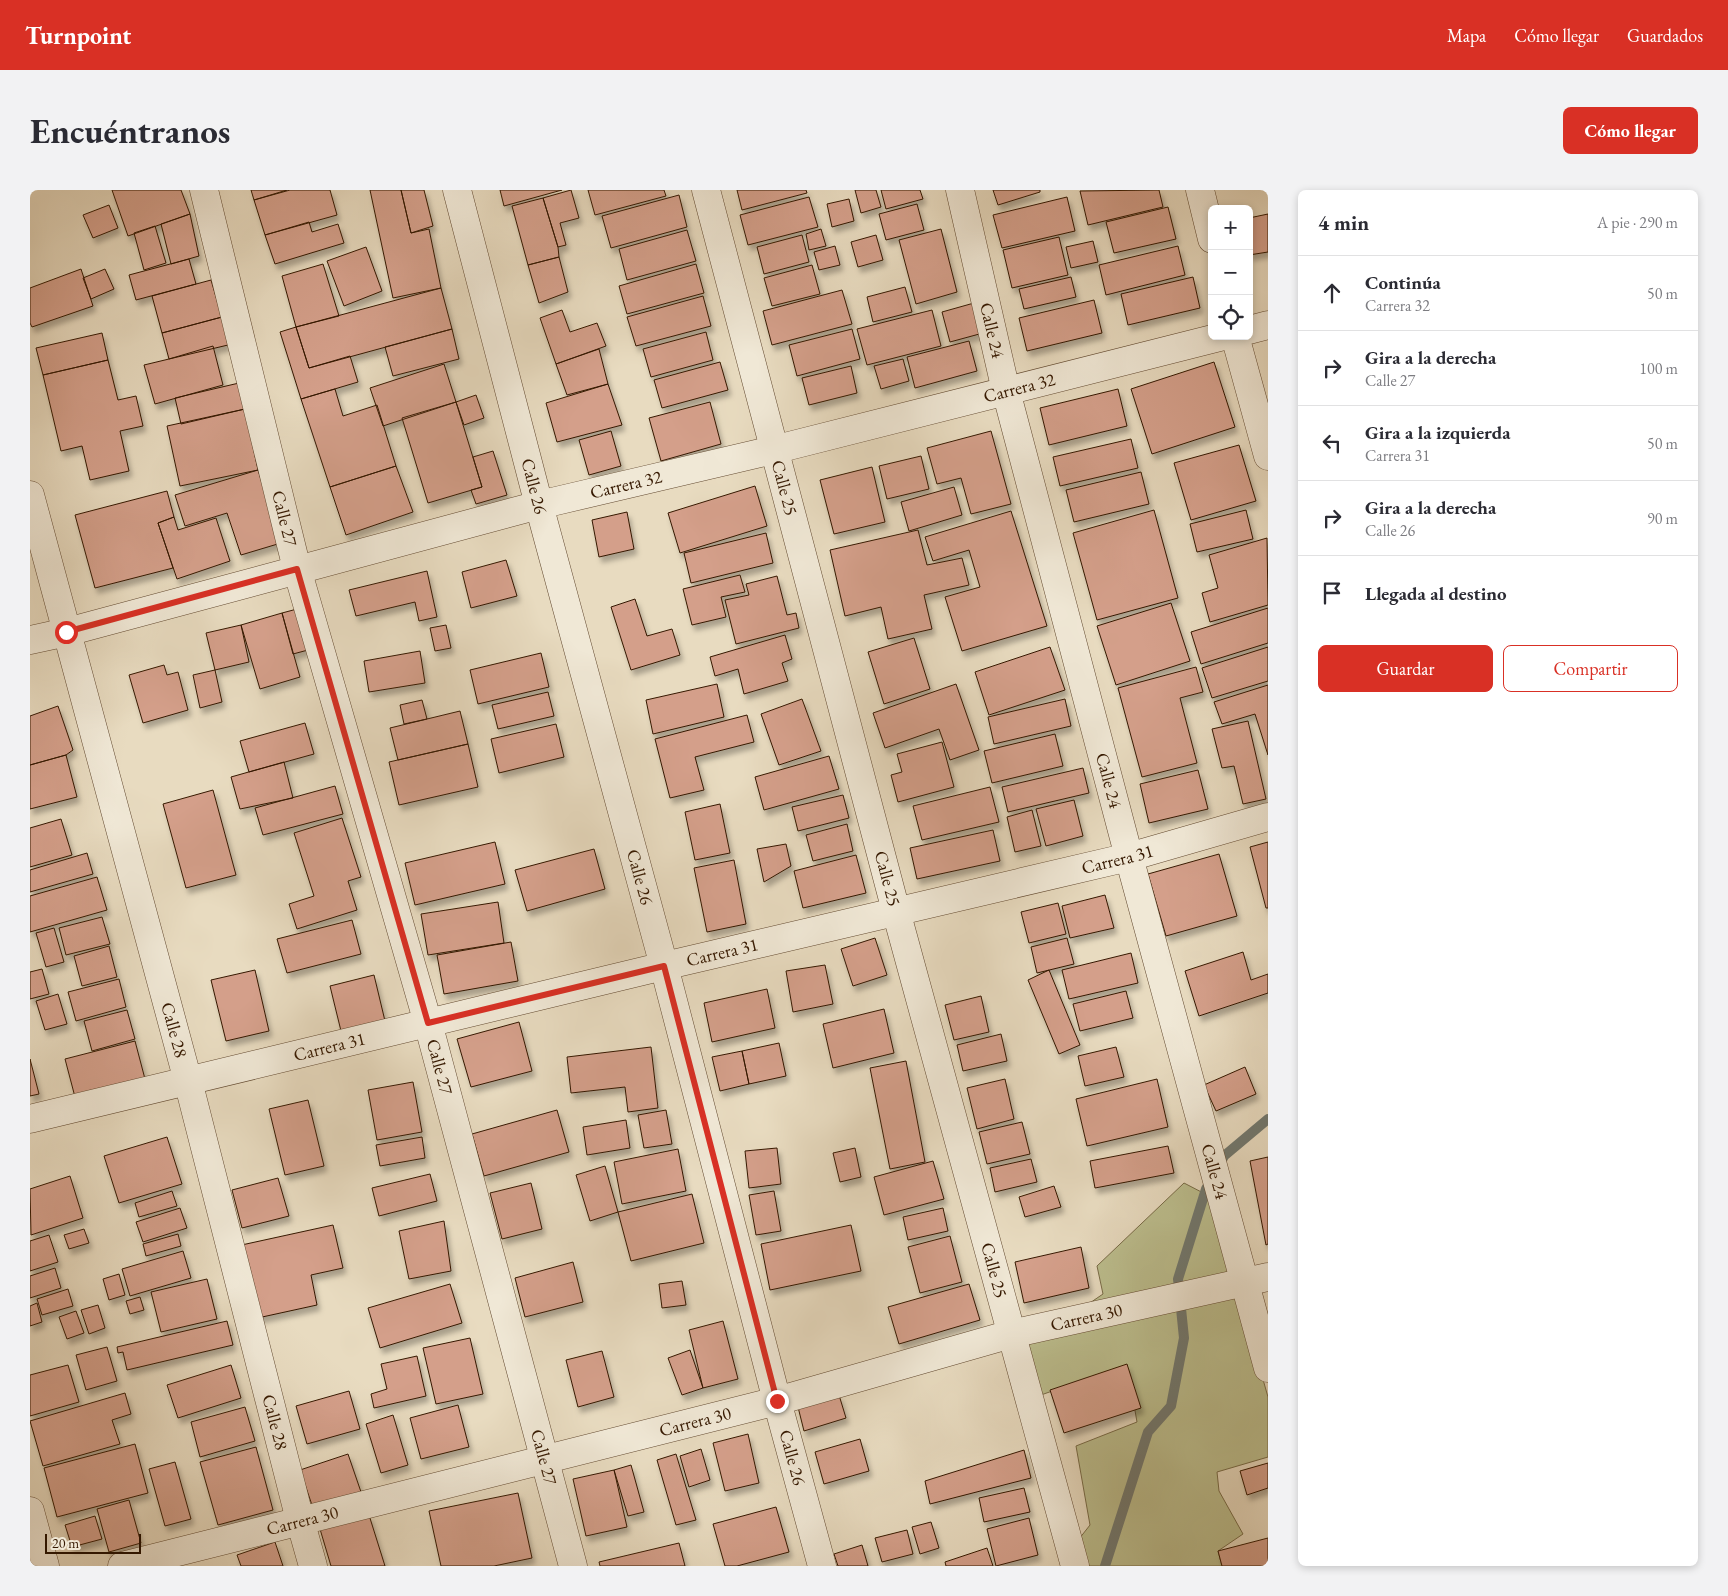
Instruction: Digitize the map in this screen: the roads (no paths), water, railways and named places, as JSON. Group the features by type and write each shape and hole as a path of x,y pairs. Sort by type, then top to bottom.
{"street":[{"name":"Calle 27","path":"204,190 297,569 428,1023 572,1566"},
{"name":"Calle 26","path":"457,190 539,505 664,966 822,1566"},
{"name":"Calle 25","path":"706,190 896,911 1074,1566"},
{"name":"Calle 24","path":"960,190 1006,391 1129,857 1257,1280 1268,1368"},
{"path":"1200,190 1208,223"},
{"path":"1253,329 1268,325"},
{"name":"Carrera 32","path":"30,640 539,505 773,450 1208,340"},
{"path":"1236,340 1268,456"},
{"name":"Calle 28","path":"30,495 188,1081 300,1520 314,1566"},
{"name":"Carrera 31","path":"30,1119 664,966 1129,857 1268,817"},
{"name":"Carrera 30","path":"122,1566 777,1401 1011,1334 1257,1280"},
{"path":"30,1511 45,1566"}],"waterway":[{"path":"1218,1167 1224,1156 1268,1119"},
{"path":"1105,1566 1148,1432 1171,1406 1184,1338 1178,1279 1206,1189 1211,1180"}]}
